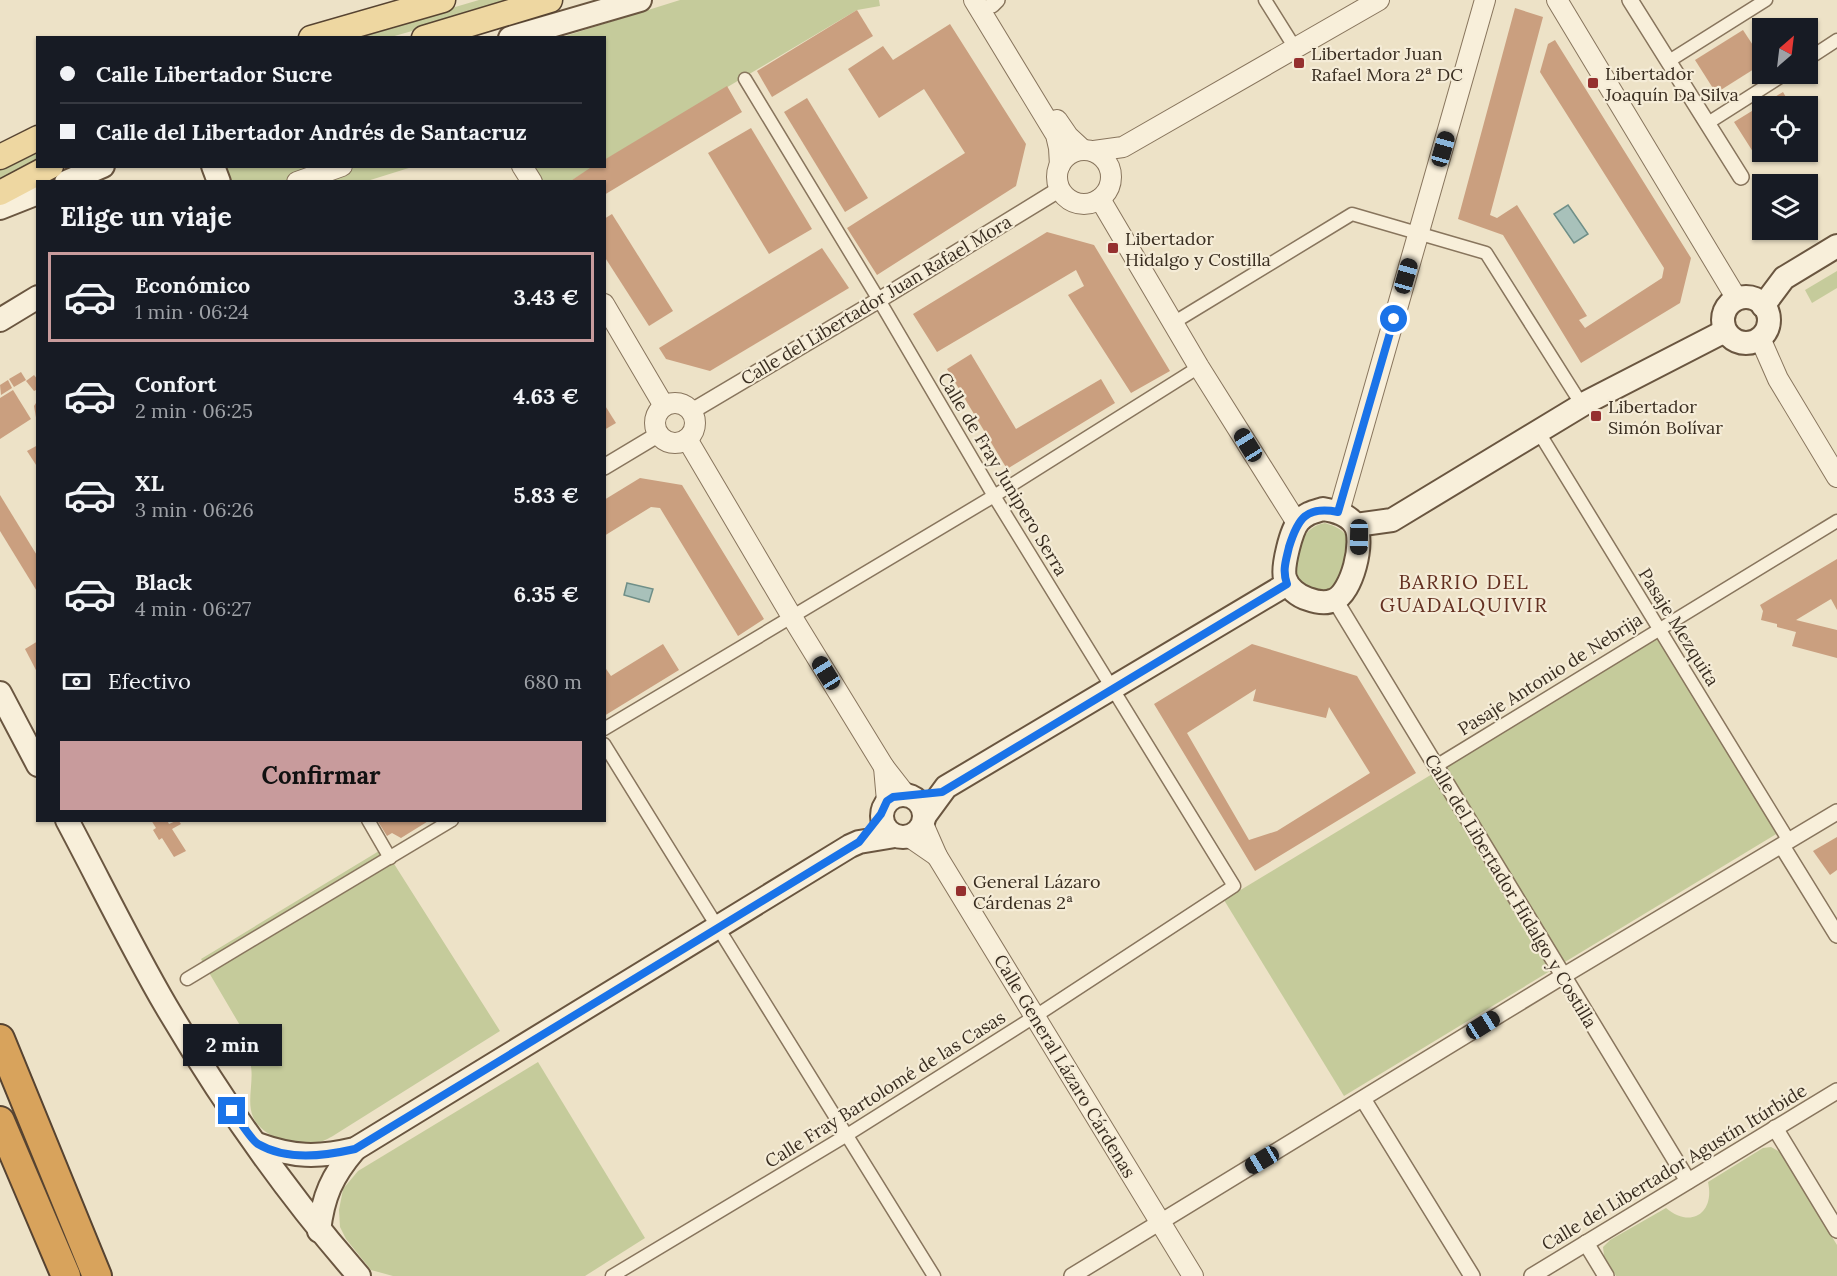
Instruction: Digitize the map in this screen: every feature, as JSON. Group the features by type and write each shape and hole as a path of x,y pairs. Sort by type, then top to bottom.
{"highway":[{"path":"0,1039 97,1276"},
{"path":"0,1121 66,1276"}],"main road":[{"path":"318,36 442,0"},
{"path":"431,36 550,0"},
{"path":"505,36 534,12 559,0"},
{"path":"517,36 640,0"},
{"path":"0,157 36,139"},
{"path":"0,193 47,168"},
{"path":"71,180 98,168"},
{"path":"0,208 36,194"},
{"path":"1764,306 1784,278 1837,246"},
{"path":"0,320 36,298"},
{"path":"1751,298 1764,306 1768,326 1760,338 1741,343 1725,331 1723,316 1726,309 1737,299 1751,298"},
{"path":"1347,519 1359,537 1359,549 1344,592 1335,600 1319,603 1304,598 1287,584 1284,566 1297,523 1309,513 1323,509 1347,519 1392,520 1582,405 1725,331"},
{"path":"319,1231 322,1208 329,1186 340,1166 355,1149 859,842 913,828 942,792 1287,584"},
{"path":"0,693 36,761"},
{"path":"859,842 896,801 942,792"},
{"path":"896,801 884,827 913,828"},
{"path":"896,801 921,805 913,828"},
{"path":"68,822 166,1005 232,1111 319,1231 359,1276"},
{"path":"256,1144 280,1152 305,1156 330,1155 355,1149"}],"street":[{"path":"1265,0 1295,48"},
{"path":"988,1 1056,135 1060,165 1057,181 1060,189 1073,202 1083,204 1100,199 1110,186 1115,158 1123,147 1379,0"},
{"path":"1347,519 1418,234 1485,0"},
{"path":"1557,0 1737,299"},
{"path":"1630,0 1741,177"},
{"path":"1669,62 1766,0"},
{"path":"988,1 1068,136 1088,150 1102,156 1111,171"},
{"path":"1818,52 1837,40"},
{"name":"Calle de Fray Junipero Serra","path":"746,79 994,496 1234,886"},
{"path":"1708,123 1769,84"},
{"path":"1060,165 1069,154 1123,147"},
{"path":"303,180 336,168"},
{"name":"Calle del Libertador Juan Rafael Mora","path":"692,411 1060,189"},
{"path":"1100,199 1199,367 1297,523"},
{"path":"1173,323 1352,214 1486,253 1582,405"},
{"path":"606,307 664,406"},
{"path":"1760,338 1778,379 1837,477"},
{"path":"606,728 994,496 1199,367"},
{"path":"676,403 692,411 695,423 687,439 681,442 668,441 659,434 655,422 664,406 676,403"},
{"name":"Pasaje Mezquita","path":"1538,432 1659,628 1786,843"},
{"path":"606,466 659,434"},
{"path":"687,439 884,767 896,801"},
{"name":"Pasaje Antonio de Nebrija","path":"1436,766 1837,521"},
{"name":"Calle del Libertador Hidalgo y Costilla","path":"1335,600 1688,1181"},
{"path":"606,747 934,1276"},
{"path":"1072,1276 1563,976 1837,812"},
{"path":"369,822 390,858"},
{"path":"187,979 449,822"},
{"name":"Calle General Lázaro Cárdenas","path":"913,828 937,856 1193,1276"},
{"path":"1786,843 1837,934"},
{"name":"Calle Fray Bartolomé de las Casas","path":"612,1276 847,1135 1034,1017 1234,886"},
{"name":"Calle del Libertador Agustín Itúrbide","path":"1532,1276 1837,1091"},
{"path":"1363,1099 1472,1276"},
{"path":"1775,1128 1837,1230"},
{"path":"1586,1243 1606,1276"}],"green space":[{"path":"479,0 521,0 395,36 357,36"},
{"path":"680,0 879,0 880,6 857,10 606,159 606,36 565,36"},
{"path":"36,149 36,162 0,180 0,167"},
{"path":"217,168 409,168 370,180 221,180"},
{"path":"513,168 591,168 572,180 522,180"},
{"path":"1837,271 1837,288 1812,303 1805,290"},
{"path":"1325,523 1344,533 1349,543 1348,554 1341,581 1330,590 1316,594 1296,579 1295,562 1304,536 1317,525"},
{"path":"1667,632 1786,828 1344,1096 1224,900"},
{"path":"384,848 500,1031 328,1139 311,1143 282,1140 265,1131 253,1117 250,1104 252,1076 250,1062 258,1056 201,959"},
{"path":"538,1062 645,1238 585,1276 393,1276 371,1270 346,1239 340,1227 339,1210 343,1189 358,1171"},
{"path":"1771,1147 1780,1152 1837,1245 1837,1276 1616,1276 1604,1256 1603,1247 1610,1240 1666,1208 1684,1217 1699,1214 1708,1202 1708,1182 1763,1148"}],"water":[{"path":"1568,205 1588,234 1574,243 1554,214"},
{"path":"627,583 653,589 649,602 624,595"}],"building":[{"path":"1515,8 1543,17 1490,215 1497,218 1517,205 1587,316 1579,320 1585,328 1662,278 1664,268 1540,72 1548,44 1555,40 1691,258 1680,303 1581,363 1503,235 1458,219"},
{"path":"857,10 873,36 772,97 757,71"},
{"path":"950,24 1026,144 1016,186 877,275 847,228 965,153 924,89 879,118 848,69 883,46 893,60"},
{"path":"1743,30 1752,44 1752,70 1716,93 1695,60"},
{"path":"727,86 742,112 606,194 606,180 572,180 590,168 606,168 606,159"},
{"path":"807,98 868,198 845,212 784,112"},
{"path":"1752,111 1752,150 1734,122"},
{"path":"751,128 812,229 769,254 708,153"},
{"path":"612,214 673,311 649,326 606,259 606,218"},
{"path":"1047,232 1094,245 1170,371 1131,393 1068,295 1084,286 1076,270 937,352 913,314"},
{"path":"822,248 849,288 710,371 666,359 659,348"},
{"path":"971,354 1016,429 1101,379 1115,403 1007,469 947,369"},
{"path":"21,372 26,380 14,387 9,379"},
{"path":"34,375 36,390 34,391 26,381"},
{"path":"8,380 12,388 1,395 0,385"},
{"path":"13,390 31,419 0,439 0,398"},
{"path":"606,407 616,423 606,429"},
{"path":"36,446 36,465 27,451"},
{"path":"640,478 682,485 764,619 738,636 660,508 651,507 606,535 606,499"},
{"path":"0,495 36,554 36,590 0,531"},
{"path":"1837,559 1837,610 1831,599 1796,620 1837,630 1837,658 1792,646 1796,632 1761,620 1763,611 1760,605"},
{"path":"36,642 36,670 25,649"},
{"path":"663,644 679,670 606,715 606,669 611,676"},
{"path":"1252,644 1357,676 1416,773 1255,871 1154,704","holes":["1256,689 1253,701 1326,718 1329,707 1370,773 1277,831 1249,840 1187,733"]},
{"path":"152,822 168,822 169,824 180,822 181,824 172,829 186,851 174,857 162,838 159,840 153,830 156,828"},
{"path":"378,822 427,822 401,838 392,833 387,836"},
{"path":"1837,837 1837,870 1830,875 1813,851"}],"place":[{"name":"Libertador Juan Rafael Mora 2ª DC","path":"1299,63"},
{"name":"Libertador Joaquín Da Silva","path":"1593,83"},
{"name":"Libertador Hidalgo y Costilla","path":"1113,248"},
{"name":"Libertador Simón Bolívar","path":"1596,416"},
{"name":"General Lázaro Cárdenas 2ª","path":"961,891"}],"district":[{"name":"BARRIO DEL GUADALQUIVIR","path":"1464,592"}],"route":[{"path":"232,1111 256,1144 280,1152 305,1156 330,1155 355,1149 859,842 881,814 887,801 893,797 942,792 964,776 1287,584 1284,566 1297,523 1309,513 1323,509 1338,512 1394,319"}]}
